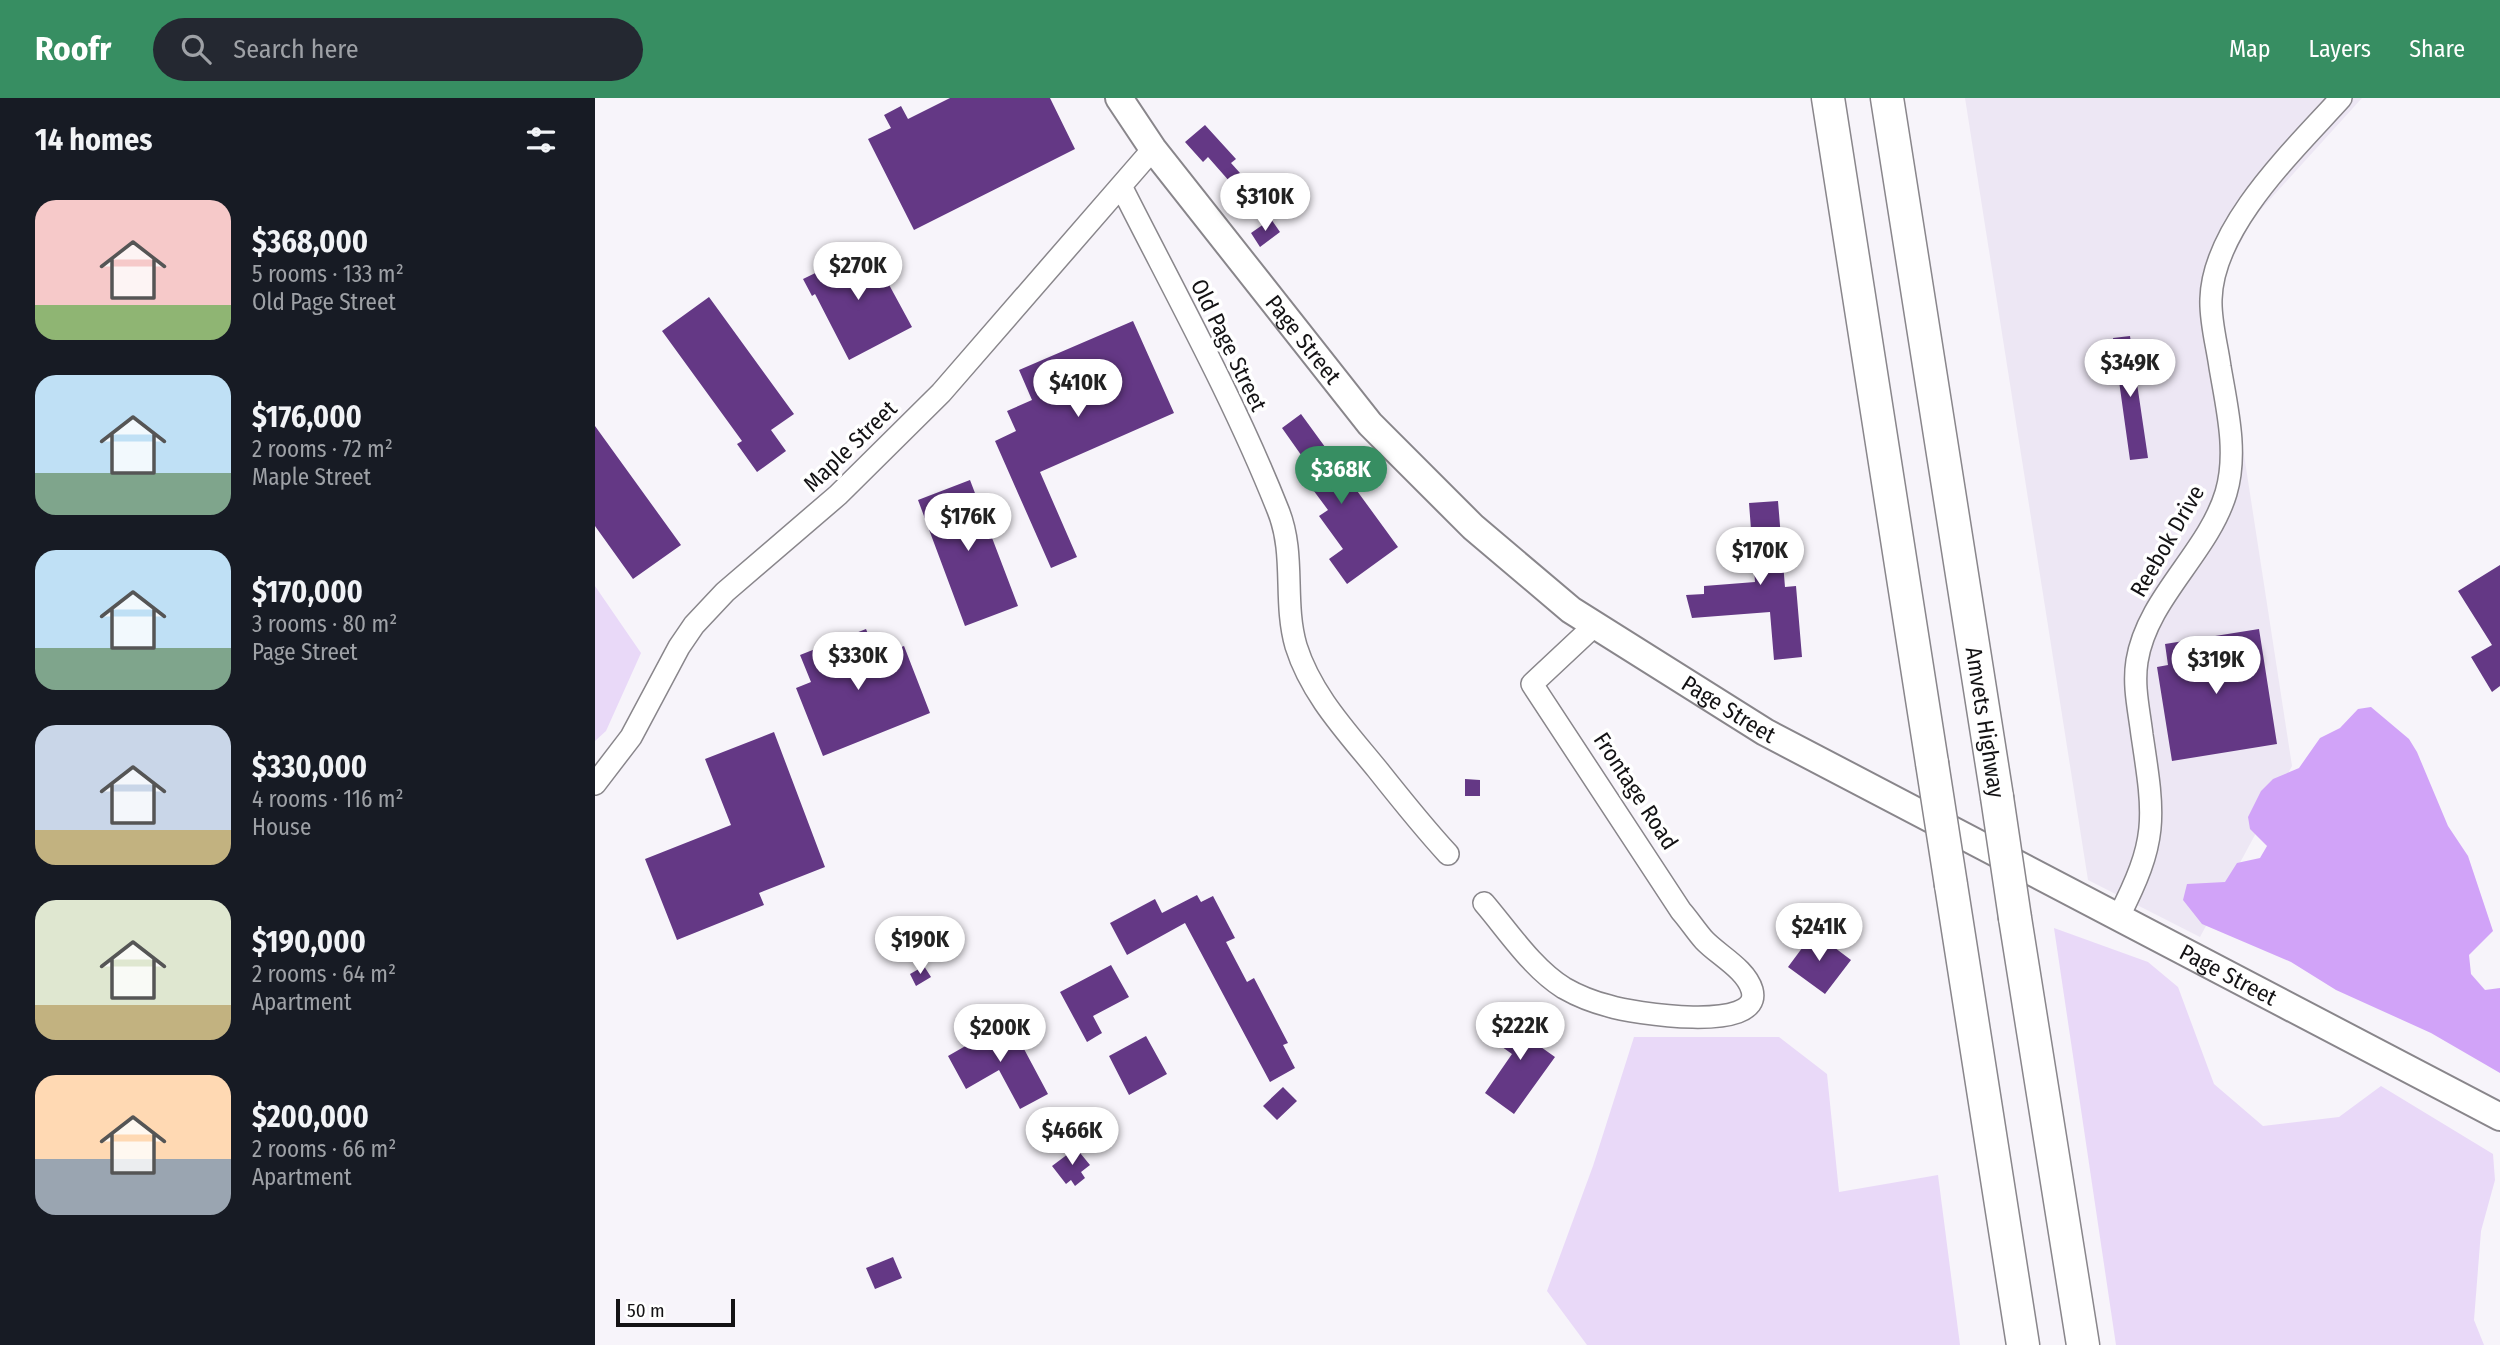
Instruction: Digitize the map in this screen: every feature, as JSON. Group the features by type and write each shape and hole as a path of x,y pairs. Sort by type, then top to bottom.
{"highway":[{"path":"1828,98 2023,1345"},
{"name":"Amvets Highway","path":"1887,98 2083,1345"}],"main road":[{"name":"Page Street","path":"1119,98 1153,149 1340,388 1413,471 1547,591 1595,625 1747,722 2500,1117"}],"street":[{"name":"Reebok Drive","path":"2118,918 2142,868 2152,826 2136,687 2140,648 2150,625 2216,516 2229,481 2231,443 2212,311 2214,279 2234,232 2254,197 2341,98"},
{"name":"Maple Street","path":"595,784 631,737 679,647 694,625 726,592 838,495 941,393 1153,149"},
{"name":"Old Page Street","path":"1121,186 1199,338 1278,510 1287,544 1289,608 1296,645 1308,677 1335,719 1448,854"},
{"name":"Frontage Road","path":"1484,903 1540,968 1561,986 1610,1007 1680,1017 1726,1015 1746,1008 1752,1000 1752,991 1744,977 1705,940 1681,911 1532,684 1595,625"}],"shaded area":[{"path":"1965,98 2362,98 2253,218 2218,286 2292,766 2200,937 2088,880"},
{"path":"595,586 641,653 606,731 595,741"},
{"path":"2371,707 2409,739 2448,826 2468,856 2493,931 2469,955 2471,974 2485,990 2500,988 2500,1073 2431,1033 2336,990 2291,962 2202,924 2183,900 2187,884 2225,882 2237,863 2260,858 2267,846 2250,829 2248,817 2261,791 2273,779 2299,768 2320,738 2340,728 2358,709"},
{"path":"2054,928 2148,962 2178,987 2214,1084 2263,1126 2339,1117 2381,1086 2493,1154 2495,1180 2481,1231 2474,1320 2484,1345 2116,1345"},
{"path":"1634,1037 1779,1037 1827,1074 1839,1192 1938,1175 1960,1345 1587,1345 1547,1291 1593,1166"}],"building":[{"path":"950,98 1050,98 1075,149 914,230 868,139 891,128 884,115 901,106 908,119"},
{"path":"1205,125 1236,159 1231,163 1240,173 1230,182 1208,157 1203,162 1185,142"},
{"path":"1271,219 1280,232 1260,247 1251,233"},
{"path":"868,246 912,327 849,360 815,294 812,296 803,279 842,260 839,254 853,247 856,252"},
{"path":"709,297 794,414 771,430 786,451 757,472 737,444 742,441 662,331"},
{"path":"1133,321 1174,413 1040,472 1077,557 1051,568 995,441 1016,431 1007,411 1032,400 1019,370"},
{"path":"2130,336 2148,458 2130,460 2113,338"},
{"path":"1301,414 1398,547 1347,584 1329,559 1343,549 1319,516 1328,510 1302,475 1311,469 1282,428"},
{"path":"595,426 681,545 633,579 595,526"},
{"path":"970,480 1018,606 965,626 918,500"},
{"path":"1778,501 1785,587 1796,586 1802,657 1774,660 1770,612 1692,618 1686,595 1704,594 1704,586 1755,582 1749,503"},
{"path":"2500,565 2500,686 2492,692 2471,657 2492,645 2458,591"},
{"path":"866,629 877,656 904,646 930,713 823,756 796,688 811,682 800,655"},
{"path":"2259,629 2277,744 2172,761 2157,667 2168,665 2165,644"},
{"path":"774,732 825,867 759,893 764,905 677,940 645,859 731,825 705,759"},
{"path":"1465,779 1480,780 1480,796 1465,796"},
{"path":"1197,895 1201,902 1213,896 1235,938 1226,942 1247,982 1254,978 1288,1043 1283,1045 1295,1068 1270,1082 1185,923 1127,955 1110,923 1155,899 1162,913"},
{"path":"1814,932 1851,960 1825,994 1788,967"},
{"path":"1111,965 1129,997 1093,1016 1102,1033 1087,1042 1060,992"},
{"path":"924,966 931,977 916,986 910,974"},
{"path":"1526,1006 1546,1020 1531,1040 1555,1057 1514,1114 1485,1093 1512,1054 1498,1044"},
{"path":"1009,1021 1048,1094 1020,1109 999,1070 966,1089 948,1056"},
{"path":"1146,1036 1167,1074 1129,1095 1109,1056"},
{"path":"1283,1087 1297,1101 1277,1120 1263,1106"},
{"path":"1076,1148 1090,1165 1081,1172 1085,1178 1075,1186 1071,1180 1066,1184 1052,1166"},
{"path":"893,1257 902,1278 875,1289 866,1268"}]}
